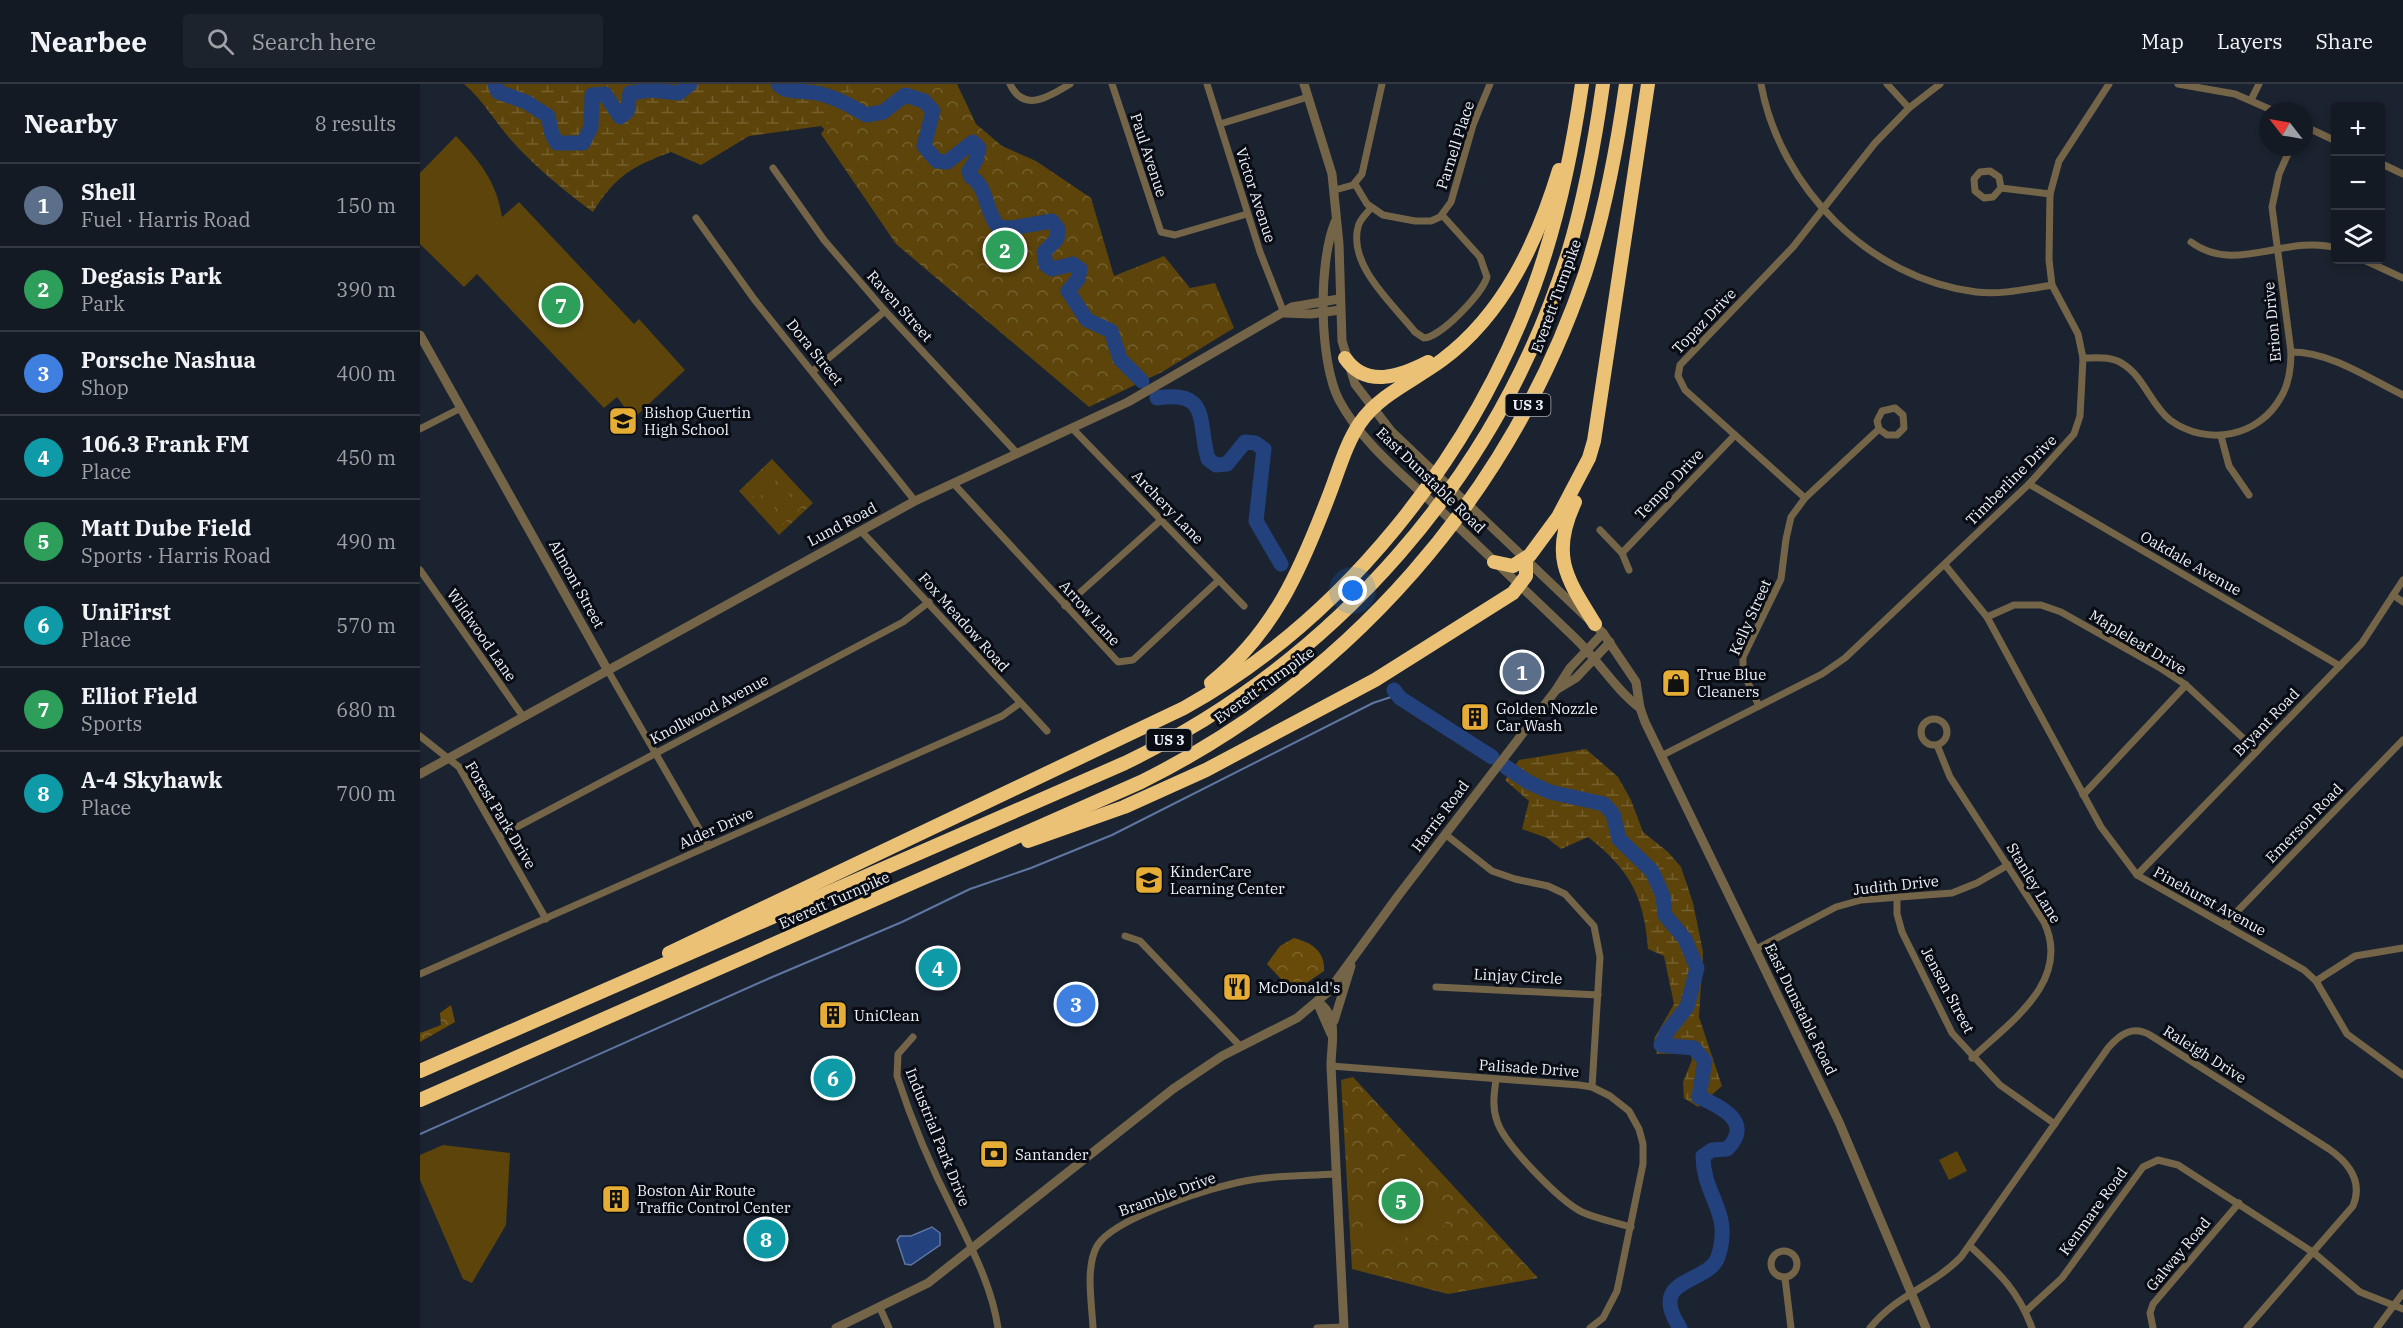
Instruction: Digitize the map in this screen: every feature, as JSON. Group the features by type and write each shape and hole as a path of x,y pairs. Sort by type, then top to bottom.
{"highway":[{"path":"1129,736 1202,690 1233,664 1262,632 1297,576 1357,428 1371,409 1444,359 1481,324 1512,282 1534,239 1558,176 1582,84"},
{"path":"420,1071 1129,736 1216,689 1302,623 1365,562 1441,466 1492,381 1532,291 1563,187 1582,84"},
{"name":"Everett Turnpike","path":"420,1071 1125,763 1217,712 1296,654 1358,598 1409,543 1472,458 1507,398 1543,323 1568,252 1589,171 1603,84"},
{"name":"Everett Turnpike","path":"420,1100 1135,785 1221,738 1313,672 1362,627 1406,581 1443,535 1495,463 1529,404 1556,349 1583,279 1598,229 1613,163 1626,84"},
{"path":"1599,629 1569,582 1562,552 1564,529 1584,484 1607,366 1648,84"},
{"path":"1345,358 1353,368 1364,375 1388,377 1432,360 1481,324"},
{"path":"1494,562 1514,566 1526,559 1562,510 1589,458"},
{"path":"935,873 1089,820 1187,779 1384,674 1510,595 1520,586 1527,573 1526,559"}],"street":[{"path":"1010,84 1016,94 1024,99 1041,100 1070,84"},
{"name":"Paul Avenue","path":"1112,84 1158,225 1163,234 1175,234 1247,214"},
{"name":"Victor Avenue","path":"1207,84 1247,214 1284,314"},
{"name":"East Dunstable Road","path":"1304,84 1330,165 1335,190 1340,310 1345,358 1355,384 1371,409 1411,451 1599,629 1636,682 1640,708 1661,756 1839,1122 1926,1328"},
{"path":"1335,190 1354,184 1364,167 1382,84"},
{"name":"Parnell Place","path":"1443,215 1451,202 1473,125 1490,84"},
{"path":"1761,84 1773,129 1801,180 1825,208 1867,249 1917,278 1984,293 2052,285"},
{"path":"1887,84 1909,108"},
{"name":"Topaz Drive","path":"1805,498 1682,386 1678,376 1680,365 1781,261 1875,143 1909,108 1940,84"},
{"name":"Timberline Drive","path":"1661,756 1822,674 1845,658 2029,484 2074,434 2080,416 2083,358 2078,334 2052,285 2049,260 2050,194 2059,161 2109,84"},
{"path":"2178,84 2225,92 2259,104"},
{"path":"2251,100 2259,84"},
{"path":"1220,124 1308,97"},
{"path":"2313,130 2331,139"},
{"name":"Erion Drive","path":"2083,358 2109,358 2121,362 2133,372 2160,411 2176,424 2195,432 2221,436 2254,425 2272,410 2282,396 2289,376 2291,352 2273,218 2273,197 2287,156"},
{"path":"2385,165 2403,174"},
{"name":"Raven Street","path":"773,168 824,240 885,311 1017,453"},
{"path":"1990,171 1999,177 2001,188 1993,197 1984,198 1975,191 1974,179 1980,172 1990,171"},
{"path":"1354,184 1371,208 1383,215 1431,221 1443,215 1480,257 1486,277 1482,289 1437,333 1424,338 1415,332 1372,278 1362,260 1357,236 1360,222 1371,208"},
{"path":"2001,188 2050,194"},
{"name":"Dora Street","path":"696,218 754,299 813,370 915,501"},
{"name":"East Dunstable Road","path":"1336,218 1329,245 1324,301 1325,345 1329,374 1340,400 1357,428 1396,469 1587,650 1626,696 1640,708"},
{"path":"2191,242 2207,253 2225,256 2318,244 2331,247"},
{"path":"2373,264 2403,278"},
{"name":"Lund Road","path":"420,774 522,715 915,501 1146,392 1284,314 1295,305 1340,299"},
{"name":"Lund Road","path":"1284,314 1324,313 1340,310"},
{"path":"813,370 885,311"},
{"name":"Almont Street","path":"420,335 709,846"},
{"path":"2291,352 2306,352 2327,358 2403,395"},
{"path":"420,429 461,408"},
{"name":"Kelly Street","path":"1895,408 1904,415 1904,428 1897,435 1887,435 1879,429 1878,418 1885,410 1895,408"},
{"name":"Archery Lane","path":"1072,428 1244,606"},
{"name":"Kelly Street","path":"1759,706 1743,672 1743,657 1778,589 1784,570 1791,517 1805,498 1879,429"},
{"name":"Tempo Drive","path":"1622,552 1735,435"},
{"path":"2221,436 2229,466 2249,495"},
{"name":"Arrow Lane","path":"954,483 1114,659 1127,662 1219,580"},
{"name":"Oakdale Avenue","path":"2029,484 2340,666"},
{"path":"1065,606 1161,520"},
{"path":"1600,530 1622,552 1629,570"},
{"name":"Fox Meadow Road","path":"861,531 1047,731"},
{"name":"Pinehurst Avenue","path":"1945,565 1987,617 2013,660 2101,827 2137,874 2296,964 2316,981 2347,1034 2403,1074"},
{"name":"Wildwood Lane","path":"420,570 522,715"},
{"name":"Bryant Road","path":"2137,874 2362,643 2403,580"},
{"path":"2393,596 2403,602"},
{"name":"Knollwood Avenue","path":"500,836 903,622 929,602"},
{"name":"Mapleleaf Drive","path":"1987,617 2014,605 2050,608 2162,669 2186,685 2257,751"},
{"name":"Harris Road","path":"1331,1034 1317,1002 1351,962 1445,834 1556,690 1566,673 1587,650 1599,629"},
{"name":"Harris Road","path":"1556,690 1571,682 1610,642"},
{"path":"2083,795 2186,685"},
{"name":"Alder Drive","path":"420,974 1002,716 1020,703"},
{"name":"Forest Park Drive","path":"420,736 459,767 546,919"},
{"name":"Emerson Road","path":"2225,924 2403,740"},
{"name":"Stanley Lane","path":"1937,745 1950,777 2008,865 2049,933 2053,954 2047,975 2031,1000 1972,1058"},
{"path":"1445,834 1492,871 1556,889 1579,907 1594,926 1599,941 1592,1087"},
{"name":"Judith Drive","path":"1755,949 1836,907 1862,900 1931,896 1965,889 2008,865"},
{"name":"Jensen Street","path":"1897,899 1899,922 1952,1033 1972,1058 2000,1085 2055,1124"},
{"path":"1125,936 1140,940 1240,1046"},
{"path":"2316,981 2355,956 2403,948"},
{"name":"Harris Road","path":"1344,1327 1331,1034 1351,962"},
{"name":"Linjay Circle","path":"1436,987 1598,995"},
{"path":"836,1328 928,1283 1173,1089 1240,1046 1297,1018 1317,1002 1327,1008 1333,1024"},
{"name":"Raleigh Drive","path":"1870,1328 1888,1308 1943,1273 1970,1246 2118,1037 2129,1031 2145,1032 2345,1161 2354,1176 2356,1198 2348,1214 2247,1328"},
{"name":"Industrial Park Drive","path":"913,1037 898,1054 897,1076 992,1298 998,1328"},
{"name":"Palisade Drive","path":"1331,1066 1592,1087 1620,1103 1629,1111 1639,1129 1643,1164 1631,1227 1612,1305 1603,1318 1590,1328"},
{"path":"1496,1080 1493,1103 1498,1124 1513,1146 1554,1190 1583,1212 1631,1227"},
{"name":"Kenmare Road","path":"2026,1311 2055,1287 2136,1174 2150,1162 2165,1160 2178,1165 2239,1203 2314,1253 2360,1292 2403,1309"},
{"name":"Bramble Drive","path":"1094,1328 1091,1286 1094,1254 1102,1239 1116,1227 1152,1211 1240,1182 1336,1174"},
{"name":"Galway Road","path":"2153,1328 2150,1313 2153,1304 2239,1203"},
{"path":"1970,1246 2012,1287 2026,1311 2032,1328"},
{"path":"1785,1278 1791,1328"},
{"path":"2377,1328 2403,1293"},
{"path":"880,1308 889,1328"},
{"path":"1317,1328 1344,1327"}],"green space":[{"path":"464,84 939,84 871,177 821,126 749,136 701,165 671,152 646,162 626,174 609,189 593,212 561,188 530,160"},
{"path":"855,84 957,84 976,124 1002,146 1036,161 1091,198 1114,276 1164,256 1190,288 1215,283 1234,328 1162,372 1089,407 896,244 821,134"},
{"path":"456,136 473,154 492,183 502,217 519,202 634,324 639,319 685,370 633,419 617,397 604,408 477,274 464,287 420,244 420,173"},
{"path":"772,459 813,503 779,535 739,491"},
{"path":"768,469 777,479 756,500 747,490"},
{"path":"780,483 790,493 769,513 759,503"},
{"path":"793,496 802,506 781,526 772,516"},
{"path":"1586,749 1618,777 1631,800 1643,832 1668,852 1681,867 1693,903 1703,952 1699,1017 1722,1086 1698,1107 1684,1098 1683,1082 1692,1060 1691,1053 1657,1054 1654,1039 1674,1004 1664,956 1648,949 1643,914 1632,885 1615,861 1588,837 1561,849 1547,838 1522,829 1529,801 1505,780 1519,760"},
{"path":"1294,938 1316,949 1324,964 1324,971 1293,992 1267,964 1280,946"},
{"path":"451,1005 455,1022 420,1042 420,1033 441,1025 440,1013"},
{"path":"1353,1077 1538,1278 1448,1294 1352,1269 1341,1080"},
{"path":"443,1145 510,1153 506,1225 472,1283 463,1279 420,1180 420,1155"},
{"path":"1957,1151 1967,1171 1949,1180 1939,1160"},
{"path":"1411,1153 1446,1225 1368,1249 1364,1219 1370,1193 1386,1171"}],"water":[{"path":"932,1227 940,1233 940,1245 911,1265 905,1264 897,1240 900,1236 911,1236"}],"waterway":[{"path":"495,84 498,92 526,102 548,116 552,134 557,143 583,143 591,127 592,95 605,94 620,117 627,112 630,93 650,90 679,93 690,84"},
{"path":"778,84 787,90 831,97 866,115 883,112 905,95 924,101 933,111 924,146 937,161 947,162 973,142 979,148 976,160 969,171 971,177 980,186 998,227 1011,228 1052,221 1058,229 1057,239 1044,252 1046,265 1052,269 1073,264 1080,269 1078,279 1068,291 1087,320 1111,331 1120,359 1142,381"},
{"path":"1157,398 1174,397 1186,399 1194,404 1199,411 1208,459 1216,465 1227,464 1245,442 1255,443 1264,449 1256,521 1281,564"},
{"path":"1394,690 1400,698 1492,757"},
{"path":"420,1134 770,978 902,922 970,889 1031,868 1112,835 1373,703 1397,695"},
{"path":"1506,767 1528,782 1550,792 1604,804 1613,814 1619,839 1652,871 1663,896 1665,915 1685,939 1697,968 1687,1007 1667,1032 1661,1045 1694,1048 1705,1061 1699,1097 1725,1111 1736,1123 1737,1131 1727,1149 1712,1150 1703,1156 1707,1183 1720,1216 1722,1241 1718,1257 1712,1266 1674,1290 1670,1299 1671,1311 1680,1328"}],"place":[{"name":"Degasis Park","path":"1005,250"},
{"name":"Elliot Field","path":"561,305"},
{"name":"Bishop Guertin High School","path":"623,421"},
{"name":"Shell","path":"1522,672"},
{"name":"True Blue Cleaners","path":"1676,683"},
{"name":"Golden Nozzle Car Wash","path":"1475,717"},
{"name":"KinderCare Learning Center","path":"1149,880"},
{"name":"106.3 Frank FM","path":"938,968"},
{"name":"McDonald's","path":"1237,987"},
{"name":"Porsche Nashua","path":"1076,1004"},
{"name":"UniClean","path":"833,1015"},
{"name":"UniFirst","path":"833,1078"},
{"name":"Santander","path":"994,1154"},
{"name":"Boston Air Route Traffic Control Center","path":"616,1199"},
{"name":"Matt Dube Field","path":"1401,1201"},
{"name":"A-4 Skyhawk","path":"766,1239"}]}
